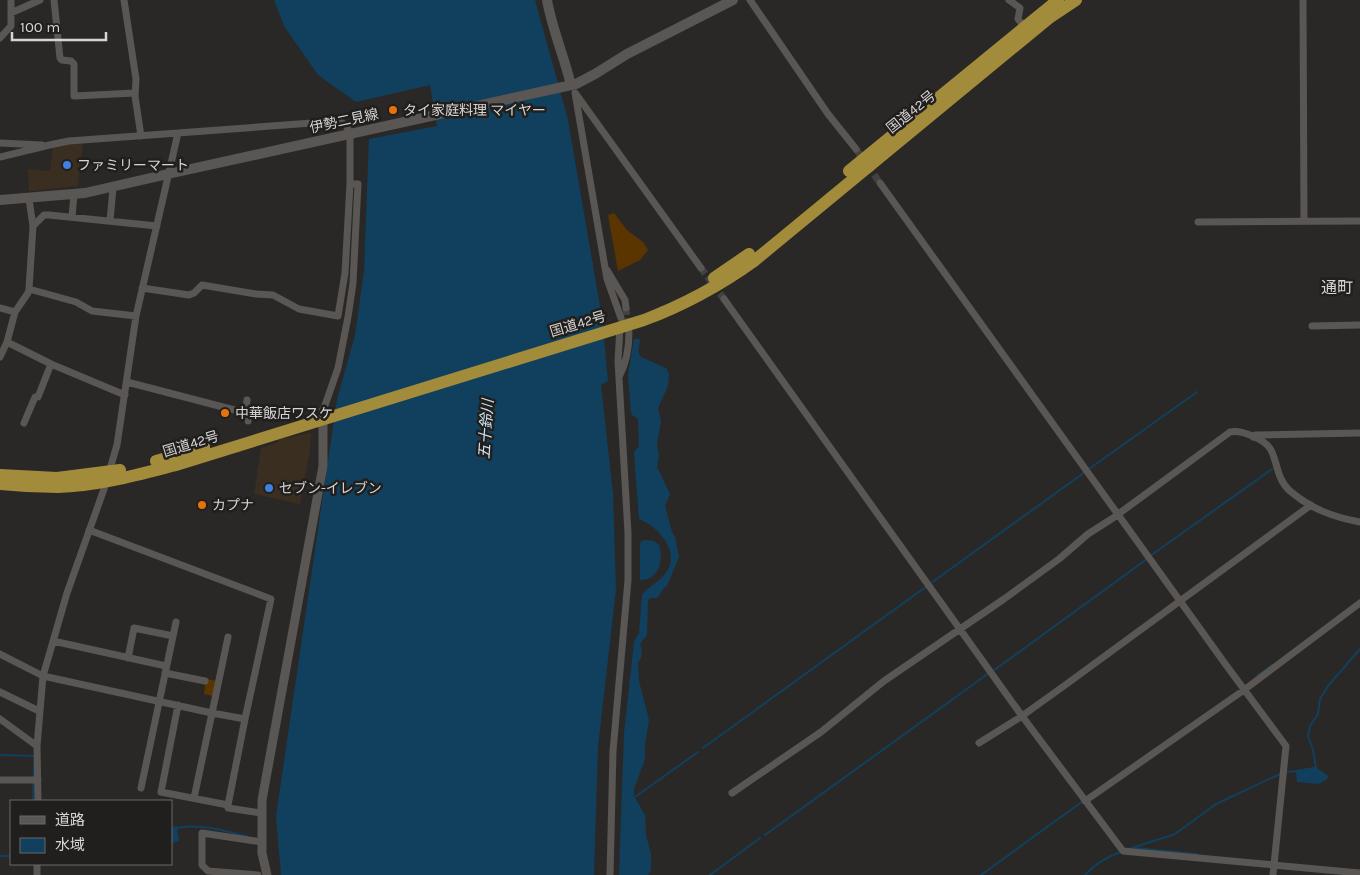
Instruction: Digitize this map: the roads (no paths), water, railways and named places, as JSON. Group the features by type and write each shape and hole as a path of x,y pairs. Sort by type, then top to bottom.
{"highway":[{"name":"国道42号","path":"0,484 58,487 109,476 327,414 620,323 678,298 699,287 748,255 1024,26 1058,0"},
{"name":"国道42号","path":"620,323 644,320 686,303 734,275 1049,18 1076,0"},
{"name":"国道42号","path":"0,475 57,478 109,476"}],"main road":[{"path":"546,0 561,54 566,62 570,88"},
{"name":"伊勢二見線","path":"0,200 30,199 114,188 168,174 350,134 570,88 627,54 733,0"}],"street":[{"path":"0,38 11,26 11,0"},
{"path":"11,13 40,0"},
{"path":"54,0 60,58 71,61 74,64 74,96 135,93"},
{"path":"124,0 136,79 135,93 141,136"},
{"path":"750,0 828,114 856,149"},
{"path":"1009,0 1020,8 1018,19 1024,26"},
{"path":"1303,0 1304,221"},
{"path":"570,88 607,279 620,323"},
{"path":"570,88 701,268"},
{"path":"0,157 45,145 69,141 339,121 346,125 350,134 354,184 353,283 338,368 327,414 323,466 267,768 261,813 262,853 267,875"},
{"path":"38,800 34,780 43,676 67,593 109,476 121,429 136,316 178,133"},
{"path":"0,143 45,145"},
{"path":"880,182 1286,746 1273,875"},
{"path":"142,288 189,295 202,285 248,293 273,295 299,309 338,316 345,273 354,184"},
{"path":"110,221 114,188"},
{"path":"72,217 74,194"},
{"path":"0,357 7,342 15,312 29,289 33,226 30,199"},
{"path":"33,226 44,215 156,226"},
{"path":"1198,222 1360,221"},
{"path":"605,268 625,300 620,323 618,379 628,533 628,580 613,751 610,875"},
{"path":"29,289 76,302 92,311 136,316"},
{"path":"724,299 1022,716 1123,851 1360,873"},
{"path":"0,308 15,312"},
{"path":"1312,326 1360,325"},
{"path":"7,342 52,364 125,395"},
{"path":"24,423 35,398 38,397 52,364"},
{"path":"127,382 247,417 246,400"},
{"path":"732,793 821,732 884,682 1059,559 1088,534 1230,432 1239,430 1271,450 1278,474 1284,485 1311,505 1335,517 1360,522"},
{"path":"1252,437 1255,435 1360,433"},
{"path":"979,744 1022,716 1311,505"},
{"path":"89,530 271,600 228,805"},
{"path":"1086,801 1244,690 1360,603"},
{"path":"141,788 176,622"},
{"path":"128,658 134,628 173,636"},
{"path":"194,798 228,638"},
{"path":"53,641 128,658 205,681"},
{"path":"0,654 43,676 245,719"},
{"path":"0,692 40,711"},
{"path":"178,705 161,792 228,805 228,808 261,813"},
{"path":"0,719 37,746"},
{"path":"0,780 34,780"},
{"path":"258,875 208,871 202,865 202,833 262,842"}],"water":[{"name":"五十鈴川","path":"274,0 535,0 568,120 602,318 608,381 601,385 613,494 616,589 598,747 594,875 281,875 276,816 337,400 355,335 364,271 369,139 437,126 430,85 356,102 318,75 284,26"},
{"path":"634,339 640,339 638,351 641,357 666,368 669,374 668,386 658,408 661,421 657,444 659,455 657,467 670,494 665,506 679,557 667,586 657,598 648,600 647,635 640,644 642,652 638,663 639,681 649,720 645,744 645,759 634,789 634,796 645,815 646,835 651,854 651,870 648,875 619,875 624,733 634,642 639,633 642,595 665,574 670,566 671,558 670,549 660,534 639,519 634,452 639,446 638,419 631,414 628,375"},
{"path":"641,541 654,541 659,545 661,557 656,573 652,577 640,580 640,545"},
{"path":"1314,767 1328,776 1327,779 1319,784 1297,782 1296,770"},
{"path":"177,826 179,841 172,843 172,827"}],"waterway":[{"path":"1089,469 1197,392"},
{"path":"1150,556 1272,469"},
{"path":"931,583 1085,472"},
{"path":"993,671 1147,559"},
{"path":"703,748 927,586"},
{"path":"1316,769 1313,750 1308,736 1310,726 1318,714 1320,699 1328,686 1360,649"},
{"path":"1258,675 1272,665"},
{"path":"765,835 989,673"},
{"path":"635,797 698,752"},
{"path":"0,755 34,756"},
{"path":"33,800 34,763"},
{"path":"1287,772 1298,771"},
{"path":"1129,849 1175,834 1216,804 1280,774"},
{"path":"981,875 1083,801"},
{"path":"172,829 190,826 247,836"},
{"path":"710,875 760,838"},
{"path":"1135,848 1197,854"},
{"path":"1085,875 1101,861 1120,852"},
{"path":"0,856 10,856"}],"tunnel":[{"path":"856,149 880,183"},
{"path":"701,268 724,299"},
{"path":"626,308 628,328"}],"place":[{"name":"タイ家庭料理 マイヤー","path":"393,110"},
{"name":"ファミリーマート","path":"67,165"},
{"name":"中華飯店ワスケ","path":"225,413"},
{"name":"セブン-イレブン","path":"269,488"},
{"name":"カプナ","path":"202,505"}],"district":[{"name":"通町","path":"1337,287"}]}
